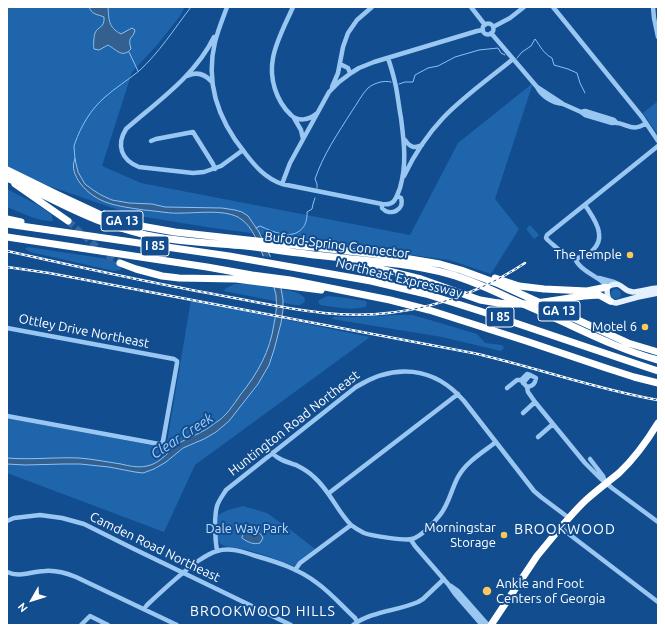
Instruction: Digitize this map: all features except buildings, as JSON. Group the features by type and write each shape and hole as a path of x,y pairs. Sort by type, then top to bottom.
{"highway":[{"name":"Buford-Spring Connector","path":"7,170 84,207 117,220 141,226 278,247 375,254 440,264 499,284 628,343 658,352"},
{"name":"Buford-Spring Connector","path":"7,178 30,187 96,220 130,231 163,238 247,243"},
{"path":"7,178 68,221"},
{"path":"7,219 64,232"},
{"name":"Northeast Expressway","path":"7,224 229,256 371,281 426,294 658,370"},
{"name":"I 85","path":"7,237 222,269 253,278"},
{"name":"Buford-Spring Connector","path":"278,247 299,253 416,267 461,278 493,290 616,346 642,356 658,360"},
{"path":"313,255 401,273 480,300 498,303 527,305 599,295 610,301"},
{"path":"120,263 140,271 179,278 253,278"},
{"path":"461,270 478,272 519,286 531,288 587,291 607,287"},
{"name":"Northeast Expressway","path":"253,278 334,289 390,300 428,310 634,377 658,383"},
{"path":"603,367 614,375 658,388"},
{"path":"491,625 537,556 587,499 625,467 650,436 658,423"}],"main road":[{"path":"658,288 633,292 620,286 613,285 607,287 607,296 610,301 614,303 658,293"},
{"path":"620,286 624,290 624,295 621,302"}],"street":[{"path":"227,7 218,31 212,56 212,82 216,100 222,118 243,150 262,173 271,180 282,184 387,205 395,201 402,181 405,160 404,139 396,88 388,58"},
{"path":"293,7 276,47 272,64 272,74 275,89 281,102 293,116 301,130 303,140"},
{"path":"282,184 290,163 336,79 343,47 351,28 357,20 372,7"},
{"path":"471,7 485,25"},
{"path":"491,33 493,27 510,18 524,7"},
{"path":"553,7 646,123 658,141"},
{"path":"653,7 658,36"},
{"path":"485,25 489,23 493,27"},
{"path":"483,30 485,25"},
{"path":"329,92 350,73 367,64 483,30"},
{"path":"483,30 484,33 491,33"},
{"path":"218,31 203,56 186,77 126,129 121,139 122,151 128,161 139,167 193,173 215,169 227,163 243,150"},
{"path":"491,33 538,87 562,104 581,112 584,115 612,123 616,122 637,128 646,123"},
{"path":"402,181 422,145 436,125 452,109 513,59"},
{"path":"340,64 348,68 350,73"},
{"path":"186,77 193,74 200,74 207,76 212,82"},
{"path":"293,116 299,119 305,119 311,118 317,114"},
{"path":"151,141 193,132 215,169"},
{"path":"404,139 407,143 414,147 422,145"},
{"path":"585,205 598,229 598,243 586,256 576,258 566,255 547,239 547,235 658,146"},
{"path":"382,204 382,208 385,211 391,213 396,212 402,203 401,198 397,196"},
{"path":"576,258 576,261 579,264 602,281 607,287"},
{"path":"594,276 614,282 620,286"},
{"path":"594,276 599,282 597,290"},
{"name":"Ottley Drive Northeast","path":"7,328 174,359 177,362 163,441 161,444 7,416"},
{"name":"Huntington Road Northeast","path":"217,550 215,517 217,506 226,490 366,380 389,372 400,371 421,373 432,377 442,381 458,394 534,491 569,518"},
{"path":"507,388 517,380 524,383 532,386 535,383 536,378 530,375 524,383"},
{"path":"524,383 535,402 585,463 612,488 658,522"},
{"path":"329,493 458,394"},
{"path":"523,413 535,402"},
{"path":"538,437 553,424"},
{"path":"272,453 278,459 296,465 320,482 351,525 360,531 370,535 410,540 419,536 441,514 448,502 457,479 464,468 496,442"},
{"path":"590,459 604,476 606,482"},
{"name":"Camden Road Northeast","path":"8,518 40,515 76,521 291,625"},
{"path":"295,570 300,563 351,525"},
{"path":"561,528 658,602"},
{"path":"410,540 482,625"},
{"path":"144,609 182,573 207,555 217,550 245,552 271,560 310,578 355,618 355,624 373,615 418,602 444,579"},
{"path":"7,572 18,574 46,570 67,573 177,625"},
{"path":"448,584 458,591 488,625"},
{"path":"81,625 90,616 108,625"}],"green space":[{"path":"7,7 185,7 180,16 158,44 132,72 102,166 141,183 410,235 458,143 533,83 495,199 519,229 491,274 449,260 206,227 133,215 49,186 7,168"},
{"path":"658,101 658,135 643,113"},
{"path":"7,189 38,205 52,215 53,221 35,218 7,207"},
{"path":"530,225 539,235 534,239 526,229"},
{"path":"28,247 108,259 118,263 121,266 121,270 114,271 30,252 25,249"},
{"path":"234,284 250,284 291,291 304,297 305,302 300,305 295,305 224,291"},
{"path":"614,289 618,289 620,290 620,298 614,299 611,296 611,292"},
{"path":"327,296 366,301 367,304 365,307 354,309 320,305 318,301"},
{"path":"191,300 370,337 195,465 164,532 7,473 7,418 166,448"},
{"path":"412,315 477,334 485,343 502,345 504,348 501,351 442,337 332,319 333,317"},
{"name":"Dale Way Park","path":"243,506 267,513 315,549 294,566 255,552 222,545 218,540 218,515 228,510"}],"shaded area":[{"path":"89,7 108,7 111,26 121,34 132,28 135,30 130,39 131,49 128,52 122,53 116,51 108,45 99,50 94,49 95,33 102,25 104,17 93,13"},
{"path":"75,159 78,172 85,184 101,195 112,200 129,203 152,204 165,207 222,208 242,212 248,216 259,232 273,262 281,288 283,310 281,323 269,365 258,384 229,421 216,432 183,448 166,462 143,473 80,464 7,464 7,458 79,458 137,467 144,467 157,462 178,444 205,430 223,417 247,386 258,370 270,343 276,314 276,295 258,242 252,231 241,219 228,214 213,212 169,213 117,206 94,196 80,183 74,171 73,165"},
{"path":"247,527 254,529 260,534 263,538 260,543 251,543 242,538"}],"pier":[{"path":"261,256 273,257 283,288 270,280"}],"waterway":[{"path":"75,159 75,143 83,124 91,112 113,90 146,64 160,49 191,7"},
{"path":"517,58 522,52 531,46 535,39 544,52 552,58 554,65 577,73 585,93"},
{"path":"399,84 413,82 415,75 428,68 438,66 455,57 479,50 498,48 501,53 505,55"},
{"path":"129,52 138,71"},
{"path":"317,188 315,179 322,161 362,96 368,88 379,82 391,82"},
{"path":"256,228 260,226 274,232 288,235 301,230 306,222 307,212 312,209 315,198"}],"tunnel":[{"path":"68,221 100,250 120,263"}],"railway":[{"path":"7,251 266,304 324,313 351,315 377,314 429,306 479,288 502,277 525,263"},
{"path":"7,267 49,273 473,353 611,390 658,400"}],"place":[{"name":"The Temple","path":"630,255"},
{"name":"Motel 6","path":"645,327"},
{"name":"Morningstar Storage","path":"504,535"},
{"name":"Ankle and Foot Centers of Georgia","path":"487,591"}],"district":[{"name":"BROOKWOOD","path":"565,529"},
{"name":"BROOKWOOD HILLS","path":"263,611"}],"water label":[{"name":"Clear Creek","path":"182,436"}]}
